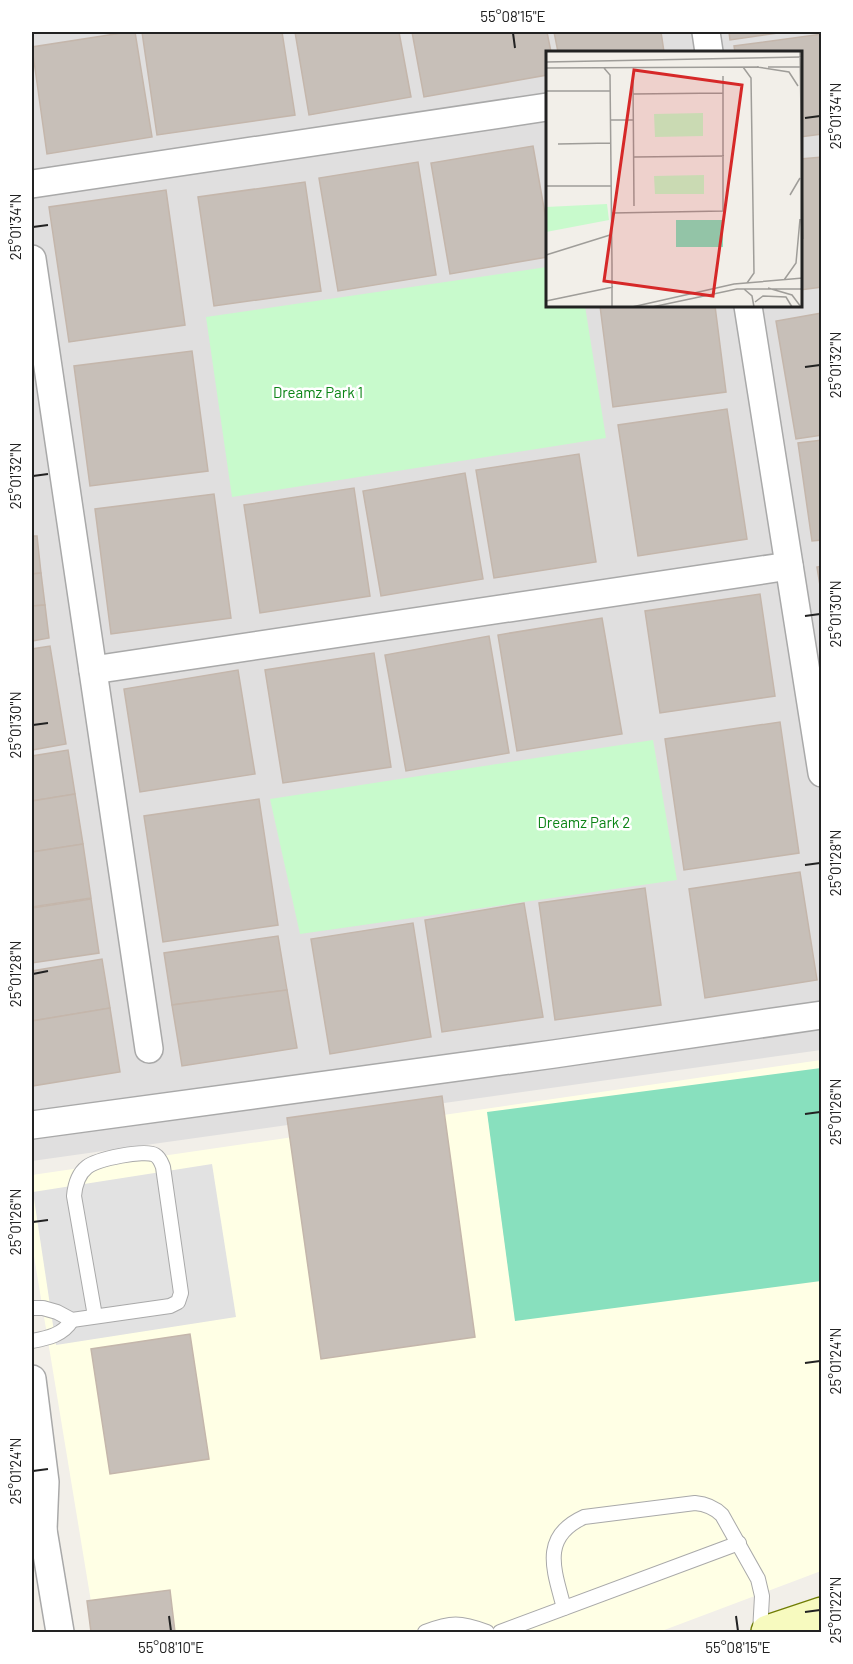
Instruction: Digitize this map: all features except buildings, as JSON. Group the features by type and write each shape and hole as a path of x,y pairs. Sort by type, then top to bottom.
{"street":[{"path":"706,32 710,51"},
{"path":"32,184 546,107"},
{"path":"32,259 41,392 93,670 114,827 149,1049"},
{"path":"748,308 822,772"},
{"path":"93,670 789,566"},
{"path":"32,1125 822,1015"},
{"path":"32,1379 45,1482 43,1530"},
{"path":"32,1491 43,1530 60,1632"},
{"path":"768,1632 822,1614"}],"lane":[{"path":"32,1308 57,1312 72,1320 170,1306 178,1302 181,1298 163,1167 154,1155 144,1153 96,1162 86,1167 79,1175 75,1185 74,1196 95,1316"},
{"path":"32,1341 59,1333 67,1328 72,1320"},
{"path":"564,1608 555,1576 552,1554 558,1536 570,1523 584,1517 695,1503 705,1504 722,1515 758,1579 762,1596 760,1632"},
{"path":"500,1632 739,1543"},
{"path":"425,1632 442,1626 458,1624 487,1632"}],"shaded area":[{"path":"32,32 821,32 821,1050 32,1161"},
{"path":"821,1060 821,1571 659,1632 96,1632 32,1244 32,1175"},
{"path":"212,1164 236,1317 56,1345 33,1192"}],"green space":[{"name":"Dreamz Park 1","path":"546,267 546,308 585,308 606,438 232,497 206,317"},
{"name":"Dreamz Park 2","path":"653,740 677,880 300,934 270,799"},
{"path":"821,1068 821,1281 515,1321 487,1112"}]}
